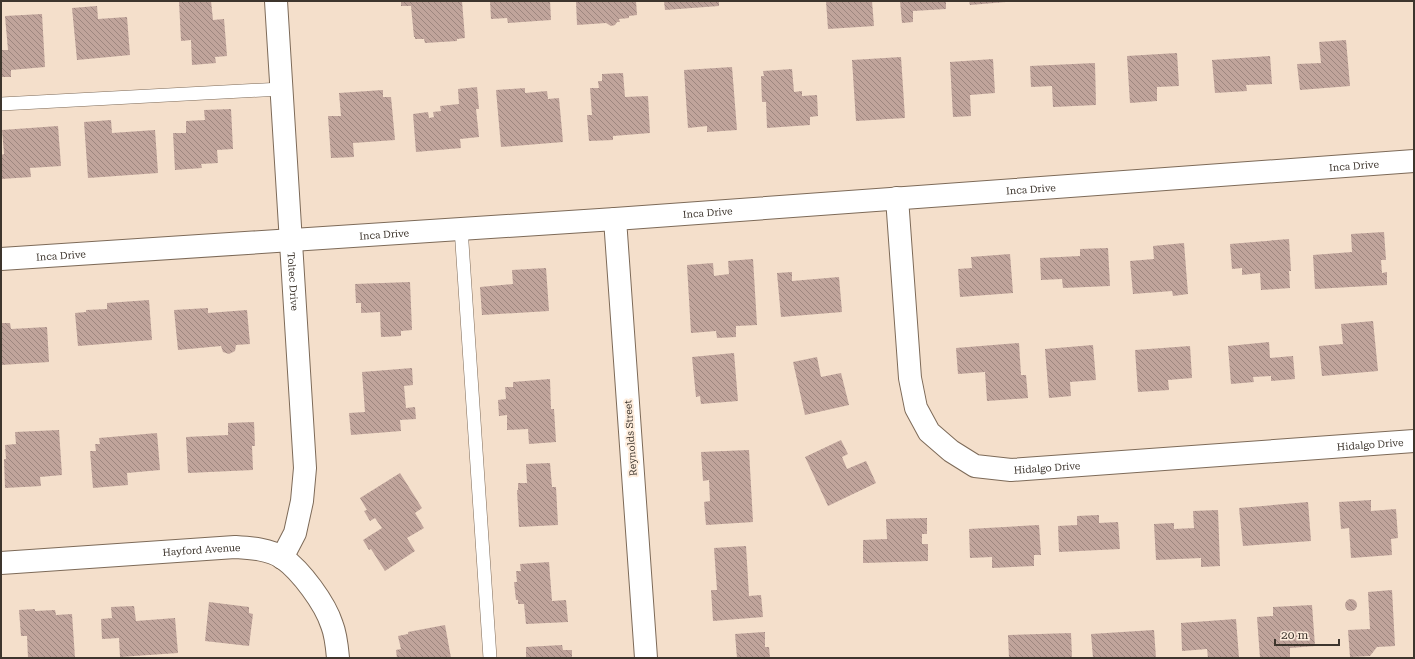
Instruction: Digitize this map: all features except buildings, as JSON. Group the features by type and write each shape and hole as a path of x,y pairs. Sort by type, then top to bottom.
{"street":[{"name":"Toltec Drive","path":"276,1 305,468 302,501 295,533 282,558"},
{"name":"Inca Drive","path":"1,259 615,219 1414,161"},
{"name":"Hidalgo Drive","path":"896,198 910,378 916,408 930,432 951,451 975,466 1011,470 1414,441"},
{"name":"Reynolds Street","path":"615,219 646,658"},
{"name":"Hayford Avenue","path":"1,564 235,547 260,549 282,558 304,578 320,600 332,624 338,658"}],"lane":[{"path":"1,104 281,90"},
{"path":"461,228 490,658"}]}
